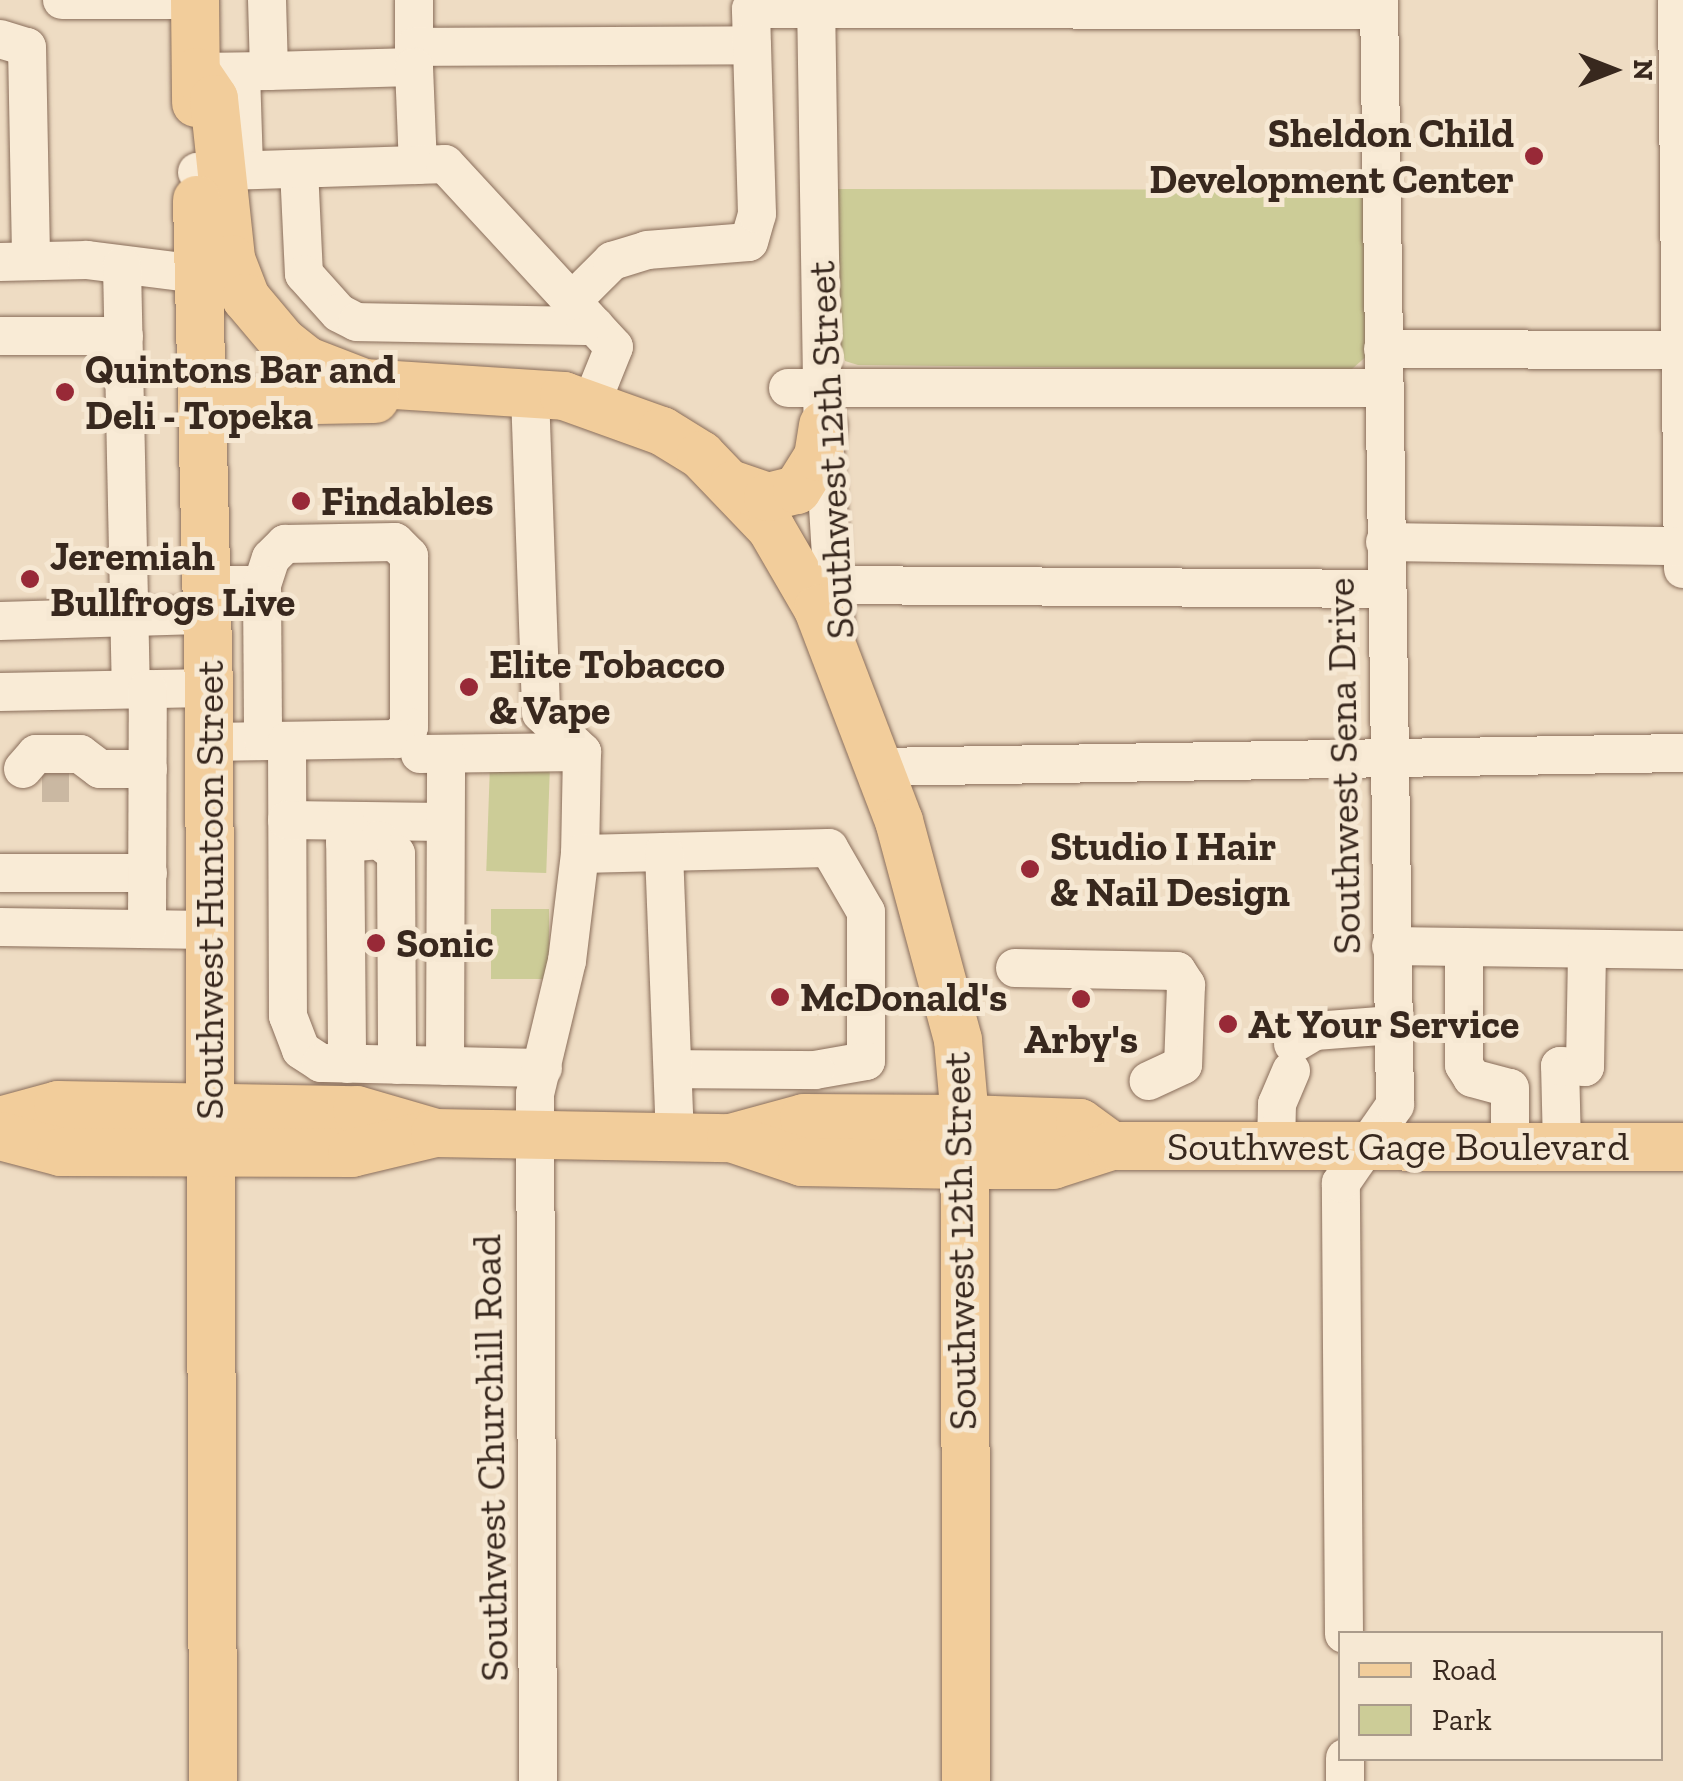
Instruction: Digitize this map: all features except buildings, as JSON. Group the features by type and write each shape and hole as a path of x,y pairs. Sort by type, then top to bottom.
{"main road":[{"path":"195,0 235,71 214,100 231,258 246,298 307,362 364,383 522,392 591,404 662,431 733,486 796,566 840,660"},
{"name":"Southwest Huntoon Street","path":"212,1781 210,688 198,274 220,171"},
{"path":"204,402 522,392"},
{"path":"733,486 768,496 797,490 818,457 811,400"},
{"name":"Southwest 12th Street","path":"840,660 920,896 958,1040 965,1142 966,1781"},
{"name":"Southwest Gage Boulevard","path":"0,1122 58,1105 352,1153 435,1133 731,1138 804,1118 965,1142 1080,1123 1112,1146 1683,1147"},
{"name":"Southwest Gage Boulevard","path":"0,1136 61,1152 209,1130"}],"street":[{"path":"62,0 195,0"},
{"path":"268,0 235,71 414,57 752,18 816,3 1379,5"},
{"path":"414,0 418,165"},
{"path":"1677,0 1683,569"},
{"name":"Southwest 12th Street","path":"816,3 811,400 840,660"},
{"name":"Southwest Sena Drive","path":"1344,1631 1340,1183 1395,1105 1379,5"},
{"path":"583,313 612,261 646,250 749,242 757,214 752,18"},
{"path":"0,39 27,46 15,188 15,261 198,274"},
{"path":"220,171 446,164 614,347 591,404"},
{"path":"299,169 304,274 339,313 357,322 583,313"},
{"path":"122,266 130,616 148,769 148,929"},
{"path":"0,336 124,336"},
{"path":"1382,349 1682,350"},
{"path":"811,400 1383,388"},
{"path":"522,392 541,713 582,752"},
{"path":"279,746 396,739 409,727 409,556 395,542 285,544 272,558 262,585 279,746 287,820 288,1016 301,1050 322,1063 543,1068"},
{"path":"1385,542 1683,546"},
{"path":"0,621 130,616 262,585"},
{"path":"832,586 1386,589"},
{"path":"0,692 210,688"},
{"path":"209,742 446,754 582,752"},
{"name":"Southwest Churchill Road","path":"538,1781 533,1134 543,1068 568,962 580,854 582,752"},
{"path":"879,767 1387,754 1683,753"},
{"path":"446,754 446,1066"},
{"path":"54,772 148,769"},
{"path":"287,820 379,840 396,854 397,1065"},
{"path":"345,832 446,822"},
{"path":"345,832 347,1064"},
{"path":"580,854 829,848 866,912 866,1062 815,1070 675,1068"},
{"path":"664,852 675,1137"},
{"path":"0,873 148,874"},
{"path":"866,912 920,896"},
{"path":"0,928 208,930"},
{"path":"1391,946 1683,950"},
{"path":"1464,948 1464,1065 1472,1078 1510,1088 1560,1081"},
{"path":"1562,1146 1560,1066 1585,1066 1587,949"},
{"path":"1015,968 1177,971 1186,985 1183,1064 1148,1081"},
{"path":"1276,1146 1277,1104 1292,1058 1315,1031 1393,1025"},
{"path":"1510,1088 1510,1146"}],"green space":[{"path":"838,189 1369,190 1370,353 1352,369 1335,370 858,365 845,361 841,348"},
{"path":"490,764 550,766 546,873 486,871"},
{"path":"491,909 549,909 549,979 491,979"}],"tunnel":[{"path":"42,783 69,783"}],"place":[{"name":"Sheldon Child Development Center","path":"1534,156"},
{"name":"Quintons Bar and Deli - Topeka","path":"65,392"},
{"name":"Findables","path":"301,501"},
{"name":"Jeremiah Bullfrogs Live","path":"30,579"},
{"name":"Elite Tobacco & Vape","path":"469,687"},
{"name":"Studio I Hair & Nail Design","path":"1030,869"},
{"name":"Sonic","path":"376,943"},
{"name":"McDonald's","path":"780,997"},
{"name":"Arby's","path":"1081,999"},
{"name":"At Your Service","path":"1228,1024"}]}
